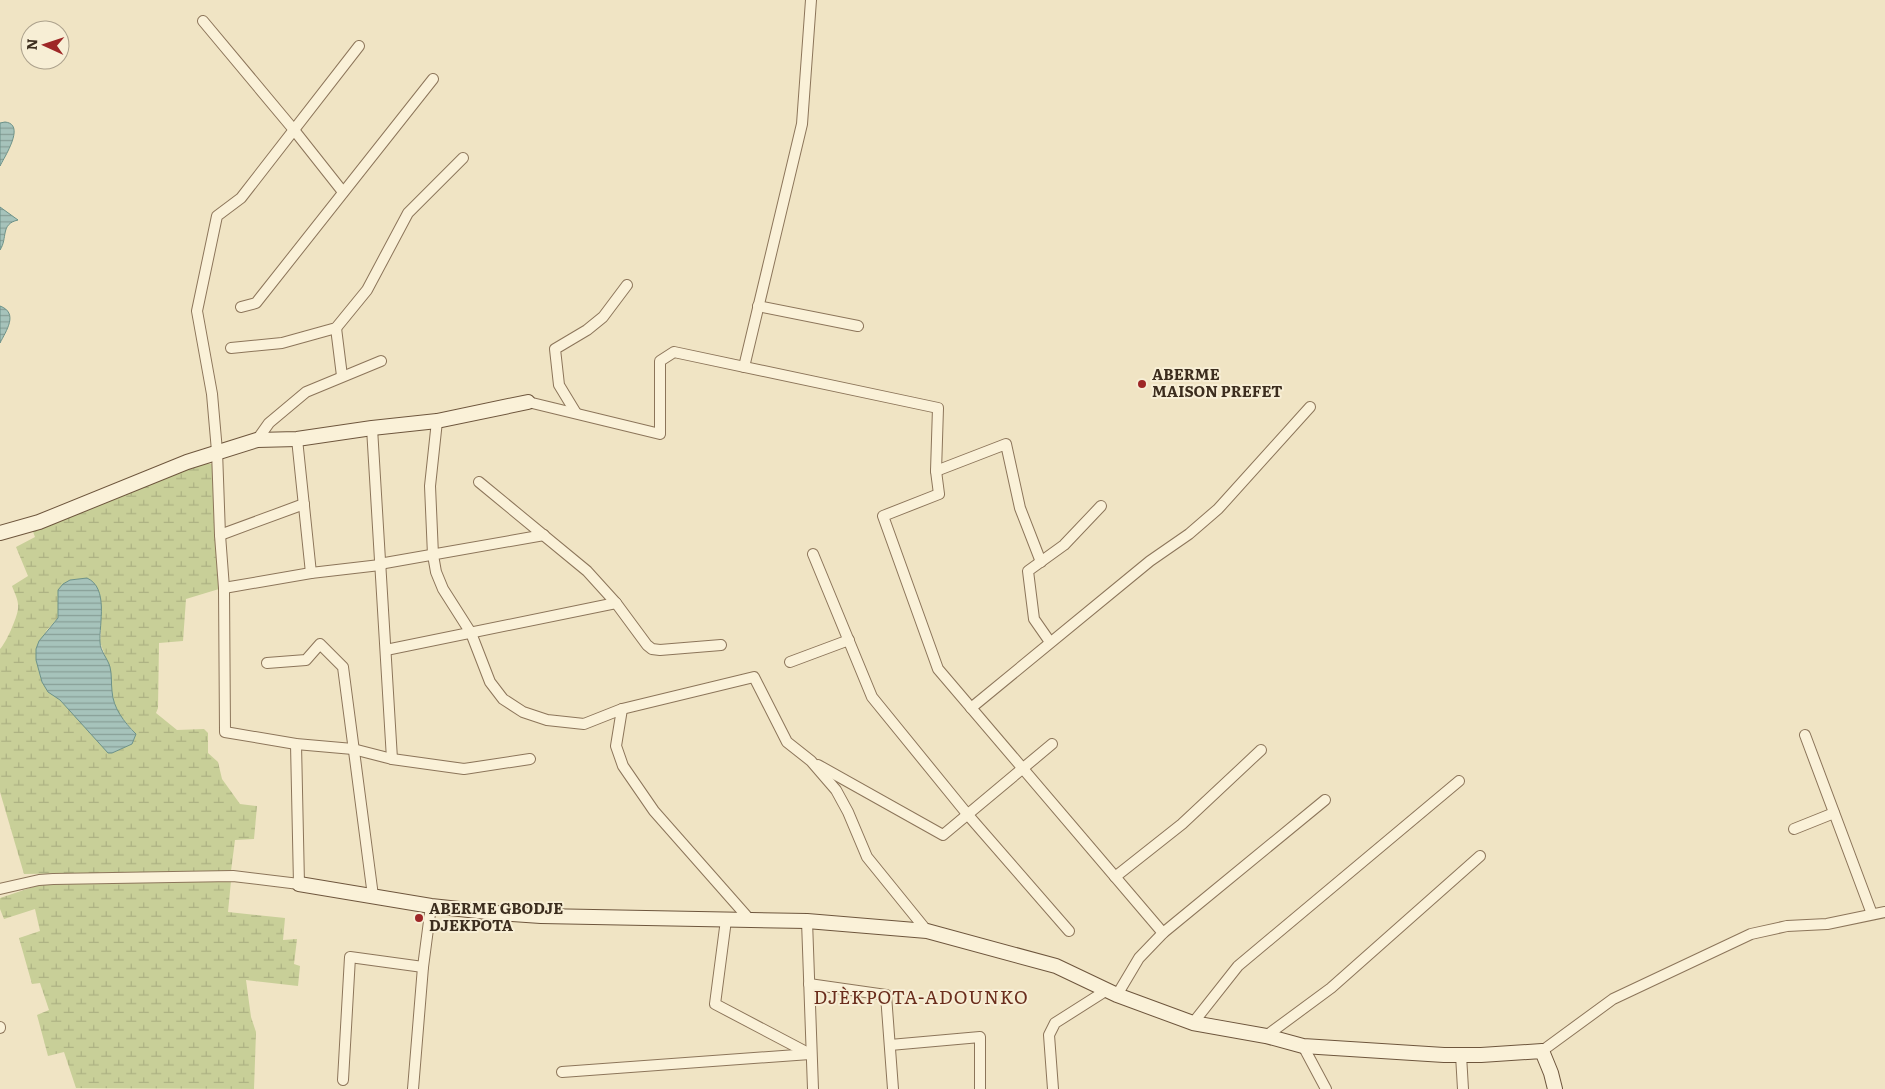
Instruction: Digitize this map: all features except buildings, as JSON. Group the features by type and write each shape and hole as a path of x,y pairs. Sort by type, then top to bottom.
{"street":[{"path":"744,367 802,124 812,0"},
{"path":"203,21 343,192"},
{"path":"360,46 241,198 218,216 197,311 212,394 217,451 224,588 225,732 296,744 353,749 392,759 464,769 530,759"},
{"path":"241,307 256,303 433,79"},
{"path":"231,348 282,343 336,328 367,290 408,213 463,158"},
{"path":"576,413 559,385 555,349 588,330 603,318 626,285"},
{"path":"758,306 858,326"},
{"path":"336,328 342,376"},
{"path":"0,533 39,522 217,451 257,440 297,439 437,421 528,402 660,434 660,361 674,352 938,408 936,471 939,494 882,516 938,669 1163,933"},
{"path":"257,440 269,423 306,392 381,361"},
{"path":"971,708 1150,561 1189,534 1218,509 1310,407"},
{"path":"437,421 430,486 433,555 443,589 471,633 490,682 503,699 523,712 547,720 584,724 622,710 754,677 787,742 811,761 943,836 1052,744"},
{"path":"372,428 392,759"},
{"path":"297,439 311,572"},
{"path":"936,471 1006,444 1020,508 1041,562"},
{"path":"478,482 587,571 616,603 652,649 721,645"},
{"path":"220,535 304,504"},
{"path":"1050,642 1034,619 1028,571 1064,545 1101,506"},
{"path":"224,588 311,572 380,565 544,534"},
{"path":"813,554 872,697 968,815 1069,932"},
{"path":"386,650 616,603"},
{"path":"790,662 849,640"},
{"path":"267,663 306,660 320,644 343,667 373,896"},
{"path":"622,710 616,746 623,766 654,811 751,920"},
{"path":"1805,735 1872,914"},
{"path":"296,744 299,884"},
{"path":"1115,877 1182,824 1261,750"},
{"path":"811,761 839,796 871,863 927,931"},
{"path":"1192,1022 1238,966 1458,781"},
{"path":"1053,1089 1050,1035 1055,1023 1112,992 1139,958 1163,933 1326,800"},
{"path":"1794,829 1834,813"},
{"path":"1266,1036 1331,988 1480,856"},
{"path":"0,889 39,880 53,879 233,876 299,884 431,906 541,916 807,921 927,931 1056,966 1112,992 1192,1022 1266,1036 1302,1046 1461,1055 1542,1052 1620,995 1751,934 1787,926 1827,924 1885,912"},
{"path":"413,1089 423,967 431,906"},
{"path":"726,920 715,1004 810,1054"},
{"path":"807,921 810,1054 813,1089"},
{"path":"342,1080 350,957 423,967"},
{"path":"809,984 886,995 893,1089"},
{"path":"890,1045 980,1037 980,1089"},
{"path":"1302,1046 1326,1089"},
{"path":"1542,1052 1551,1073 1555,1089"},
{"path":"562,1072 810,1054"},
{"path":"1461,1055 1462,1089"}],"green space":[{"path":"199,462 212,464 219,589 186,599 183,641 159,643 158,708 156,713 177,730 204,729 208,733 208,753 218,762 222,779 240,804 257,806 254,839 235,840 231,871 24,874 0,792 0,649 11,630 18,609 12,586 28,576 16,547 35,537 32,529","holes":["87,578 95,584 101,603 100,642 111,681 113,699 118,713 136,734 132,744 112,753 42,682 36,660 46,631 58,618 59,606 70,580"]},
{"path":"231,881 228,912 285,918 283,940 297,939 294,964 300,966 298,986 246,980 251,1017 256,1032 254,1089 76,1088 64,1052 48,1056 37,1015 49,1010 40,983 32,984 19,938 40,931 35,909 4,919 0,909 0,898 42,884 53,883"}],"water":[{"path":"0,123 11,124 14,128 14,134 0,166"},
{"path":"0,207 18,220 12,222 7,228 0,250"},
{"path":"0,306 6,309 10,318 8,328 0,343"},
{"path":"87,578 94,583 101,598 100,645 110,667 114,703 123,720 136,734 132,744 112,753 108,753 60,700 48,692 42,682 36,660 36,649 39,641 58,618 58,590 70,580"}],"place":[{"name":"ABERME MAISON PREFET","path":"1142,384"},
{"name":"ABERME GBODJE DJEKPOTA","path":"419,918"}],"district":[{"name":"DJÈKPOTA-ADOUNKO","path":"921,998"}]}
